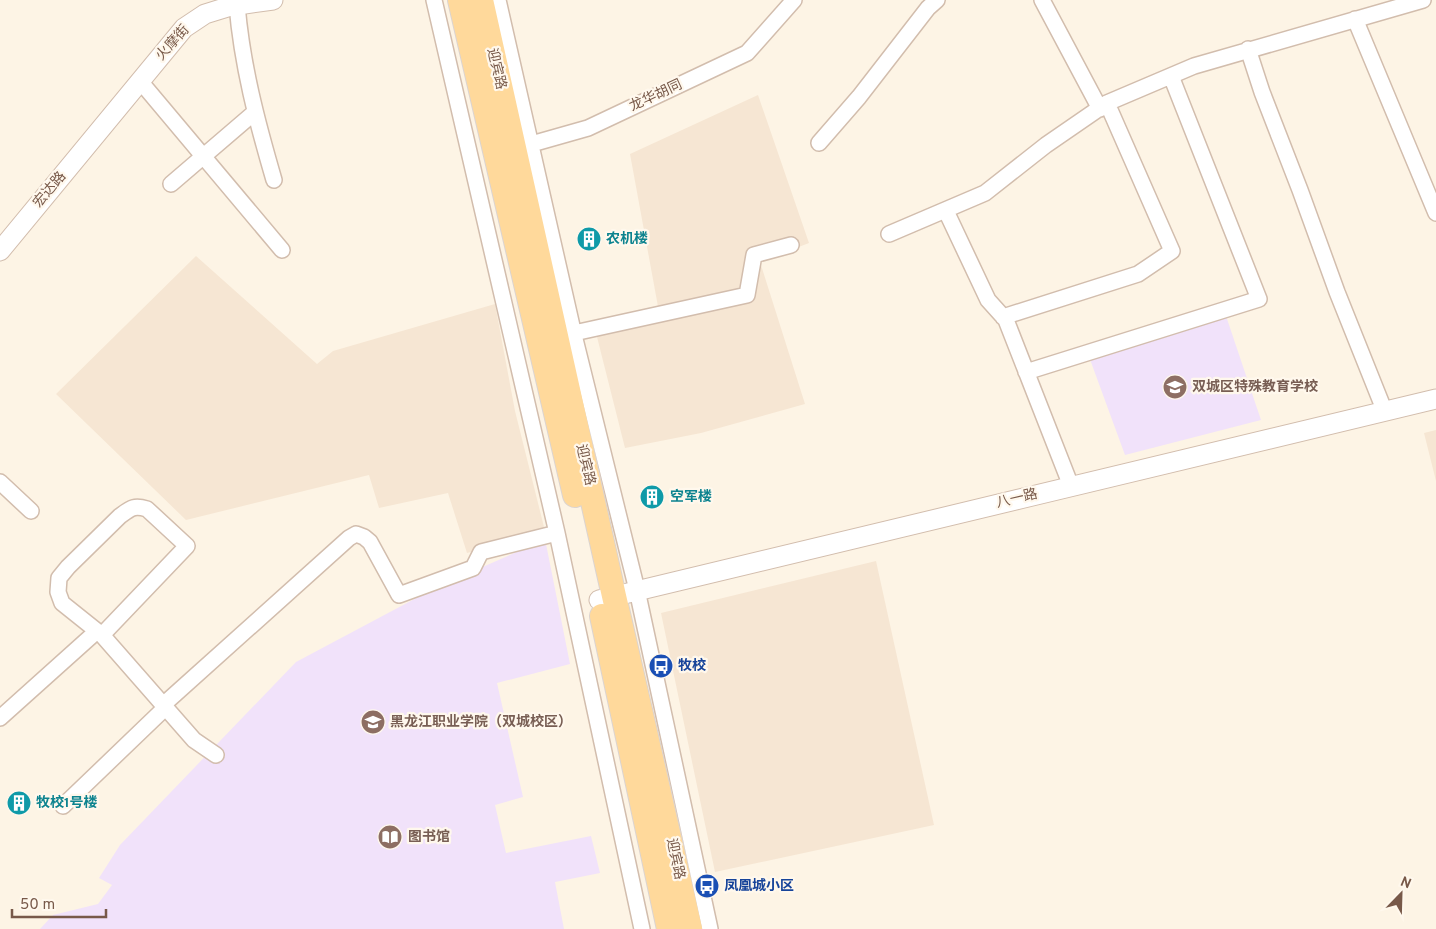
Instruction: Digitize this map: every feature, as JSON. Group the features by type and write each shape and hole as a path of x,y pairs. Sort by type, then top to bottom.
{"main road":[{"name":"迎宾路","path":"460,0 514,149 565,334 606,598 690,929"},
{"name":"迎宾路","path":"481,0 514,149 606,598 669,929"}],"street":[{"name":"火摩街","path":"100,130 184,28 205,14 237,5 273,0"},
{"path":"434,0 557,533 642,929"},
{"path":"498,0 514,149"},
{"name":"龙华胡同","path":"514,149 588,128 747,53 794,0"},
{"path":"819,142 859,97 928,8 937,0"},
{"path":"1002,317 1138,274 1172,251 1104,106 1042,0"},
{"path":"889,234 985,193 1046,145 1104,106 1194,66 1423,0"},
{"path":"237,5 240,41 255,112 274,180"},
{"path":"1355,19 1435,207"},
{"path":"1248,49 1262,92 1337,292 1385,412"},
{"path":"1026,372 1259,299 1172,76"},
{"path":"140,81 282,250"},
{"path":"172,184 255,112"},
{"name":"宏达路","path":"0,251 100,130"},
{"path":"946,211 988,300 1006,320 1071,486"},
{"path":"710,929 637,590 565,334 747,295 754,255 792,245"},
{"name":"八一路","path":"606,598 1436,399"},
{"path":"0,482 31,511"},
{"path":"0,718 99,633 186,546 147,509 138,506 130,508 120,516 68,567 59,578 58,592 62,603 99,633 194,740 216,755"},
{"path":"63,806 164,707 349,538 356,534 370,542 399,595 473,568 481,552 557,533"}],"shaded area":[{"path":"758,95 809,243 760,262 805,404 701,433 625,448 596,333 659,312 630,154"},
{"path":"196,256 317,364 333,351 495,304 515,411 545,531 467,553 448,493 379,508 369,475 186,520 56,394"},
{"name":"双城区特殊教育学校","path":"1225,313 1261,420 1125,455 1088,354"},
{"path":"1436,430 1436,481 1424,433"},
{"name":"黑龙江职业学院（双城校区）","path":"546,544 570,664 497,683 523,797 495,805 506,853 591,836 600,873 555,882 564,929 40,929 53,915 98,904 112,885 99,878 120,845 296,662 437,587 519,551"},
{"path":"876,561 934,825 715,872 661,613"}],"place":[{"name":"农机楼","path":"589,239"},
{"name":"双城区特殊教育学校","path":"1175,387"},
{"name":"空军楼","path":"652,497"},
{"name":"牧校","path":"661,666"},
{"name":"黑龙江职业学院（双城校区）","path":"373,722"},
{"name":"牧校1号楼","path":"19,803"},
{"name":"图书馆","path":"390,837"},
{"name":"凤凰城小区","path":"707,886"}]}
